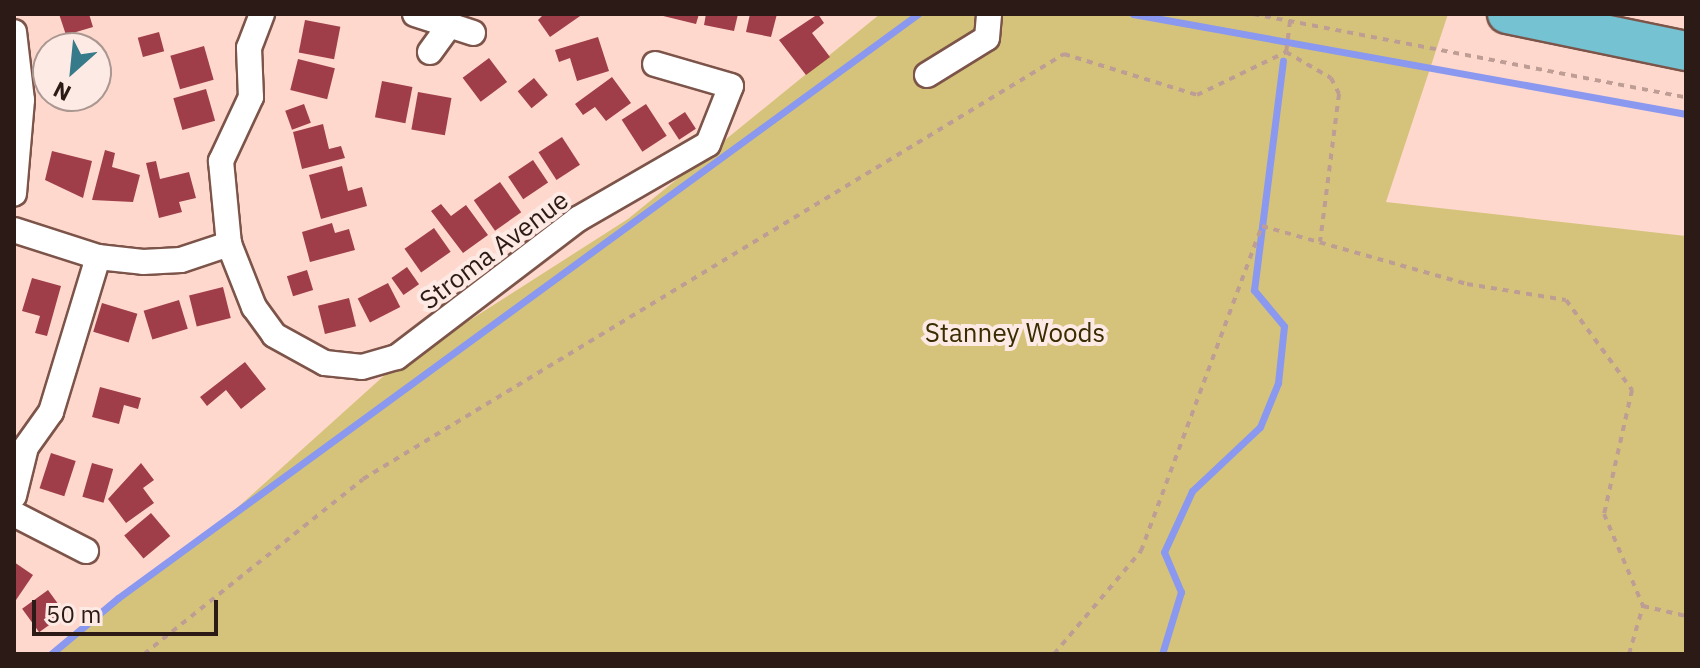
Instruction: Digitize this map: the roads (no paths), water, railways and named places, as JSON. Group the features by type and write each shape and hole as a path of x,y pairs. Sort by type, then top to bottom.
{"main road":[{"path":"1507,14 1686,51"}],"street":[{"path":"14,230 98,257 181,260 229,244 221,161 251,97 249,48 262,14"},
{"path":"415,14 473,33"},
{"path":"927,75 987,38 989,14"},
{"path":"430,52 450,24"},
{"path":"14,32 22,100 14,194"},
{"name":"Stroma Avenue","path":"229,244 254,307 298,354 362,367 397,357 578,219 708,144 731,86 655,64"},
{"path":"14,496 26,447 51,412 98,257"},
{"path":"14,514 86,551"}],"waterway":[{"path":"51,654 118,598 918,14"},
{"path":"1133,14 1686,114"},
{"path":"1162,654 1181,592 1164,552 1192,491 1260,427 1278,383 1284,326 1254,290 1283,61"}],"park label":[{"name":"Stanney Woods","path":"1015,333"}]}
